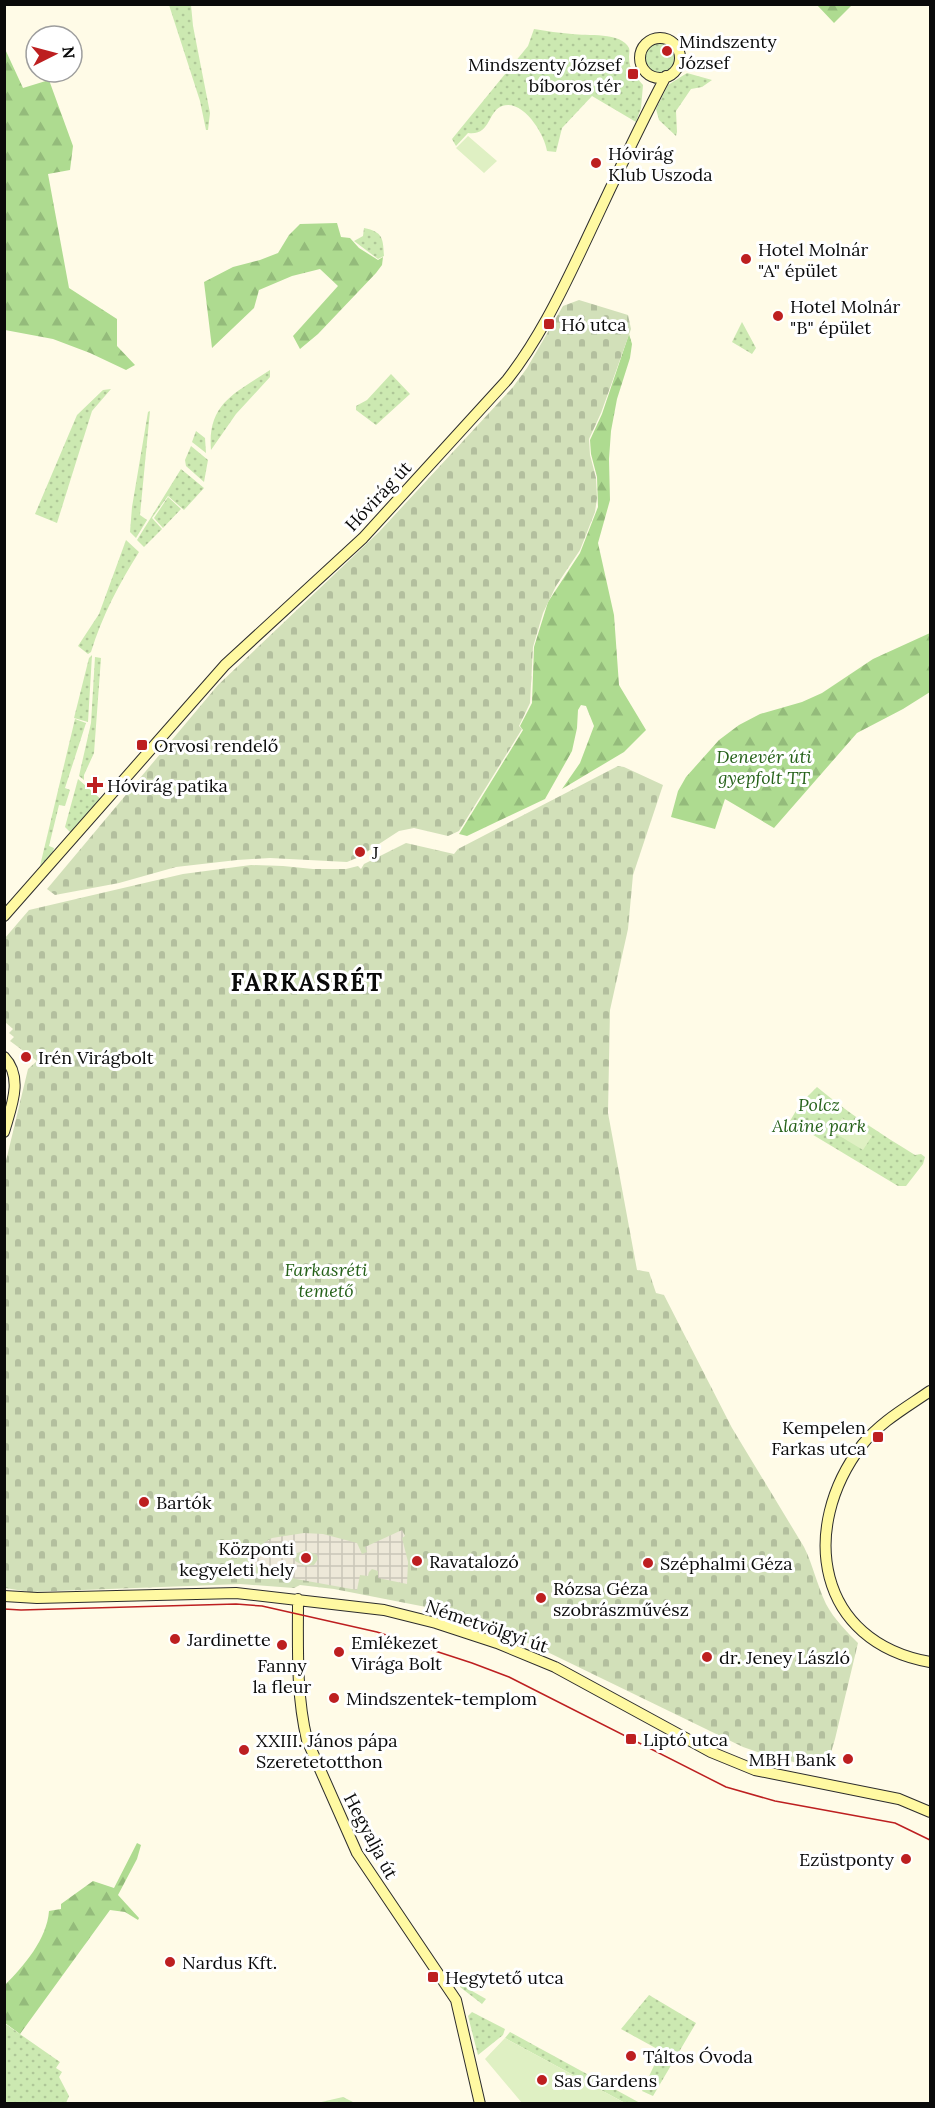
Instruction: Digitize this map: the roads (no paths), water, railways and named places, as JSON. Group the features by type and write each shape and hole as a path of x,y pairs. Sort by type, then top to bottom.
{"street":[{"path":"648,74 656,77 666,76 678,68 680,53 674,44 662,39 651,41 641,51 640,61 648,74 652,102"},
{"name":"Hóvirág út","path":"4,916 225,665 363,538 507,380 524,358 561,292 666,76"},
{"path":"4,1057 14,1071 16,1081 4,1131"},
{"path":"930,1391 880,1427 857,1452 833,1499 828,1518 825,1547 832,1586 837,1598 851,1618 868,1636 888,1650 911,1659 930,1662"},
{"name":"Németvölgyi út","path":"4,1596 37,1598 236,1593 384,1610 436,1623 555,1667 733,1762 755,1770 899,1799 930,1812"},
{"name":"Hegyalja út","path":"298,1599 301,1695 307,1740 357,1853 456,2000 480,2103"}],"tram line":[{"path":"4,1609 236,1604 262,1606 377,1632 509,1677 726,1787 775,1801 895,1823 930,1840"}],"place":[{"name":"Mindszenty József","path":"667,51"},
{"name":"Mindszenty József bíboros tér","path":"633,74"},
{"name":"Hóvirág Klub Uszoda","path":"596,163"},
{"name":"Hotel Molnár \"A\" épület","path":"746,259"},
{"name":"Hotel Molnár \"B\" épület","path":"778,316"},
{"name":"Hó utca","path":"549,324"},
{"name":"Orvosi rendelő","path":"142,745"},
{"name":"Hóvirág patika","path":"95,785"},
{"name":"J","path":"360,852"},
{"name":"Irén Virágbolt","path":"26,1057"},
{"name":"Kempelen Farkas utca","path":"878,1437"},
{"name":"Bartók","path":"144,1502"},
{"name":"Központi kegyeleti hely","path":"306,1558"},
{"name":"Ravatalozó","path":"417,1561"},
{"name":"Széphalmi Géza","path":"648,1563"},
{"name":"Rózsa Géza szobrászművész","path":"541,1598"},
{"name":"Jardinette","path":"175,1639"},
{"name":"Fanny la fleur","path":"282,1645"},
{"name":"Emlékezet Virága Bolt","path":"339,1652"},
{"name":"dr. Jeney László","path":"707,1657"},
{"name":"Mindszentek-templom","path":"334,1698"},
{"name":"Liptó utca","path":"631,1739"},
{"name":"XXIII. János pápa Szeretetotthon","path":"244,1750"},
{"name":"MBH Bank","path":"848,1759"},
{"name":"Ezüstponty","path":"906,1859"},
{"name":"Nardus Kft.","path":"170,1962"},
{"name":"Hegytető utca","path":"433,1977"},
{"name":"Táltos Óvoda","path":"631,2056"},
{"name":"Sas Gardens","path":"542,2080"}],"district":[{"name":"FARKASRÉT","path":"307,982"}],"park label":[{"name":"Denevér úti gyepfolt TT","path":"764,766"},
{"name":"Polcz Alaine park","path":"819,1114"},
{"name":"Farkasréti temető","path":"326,1279"}]}
